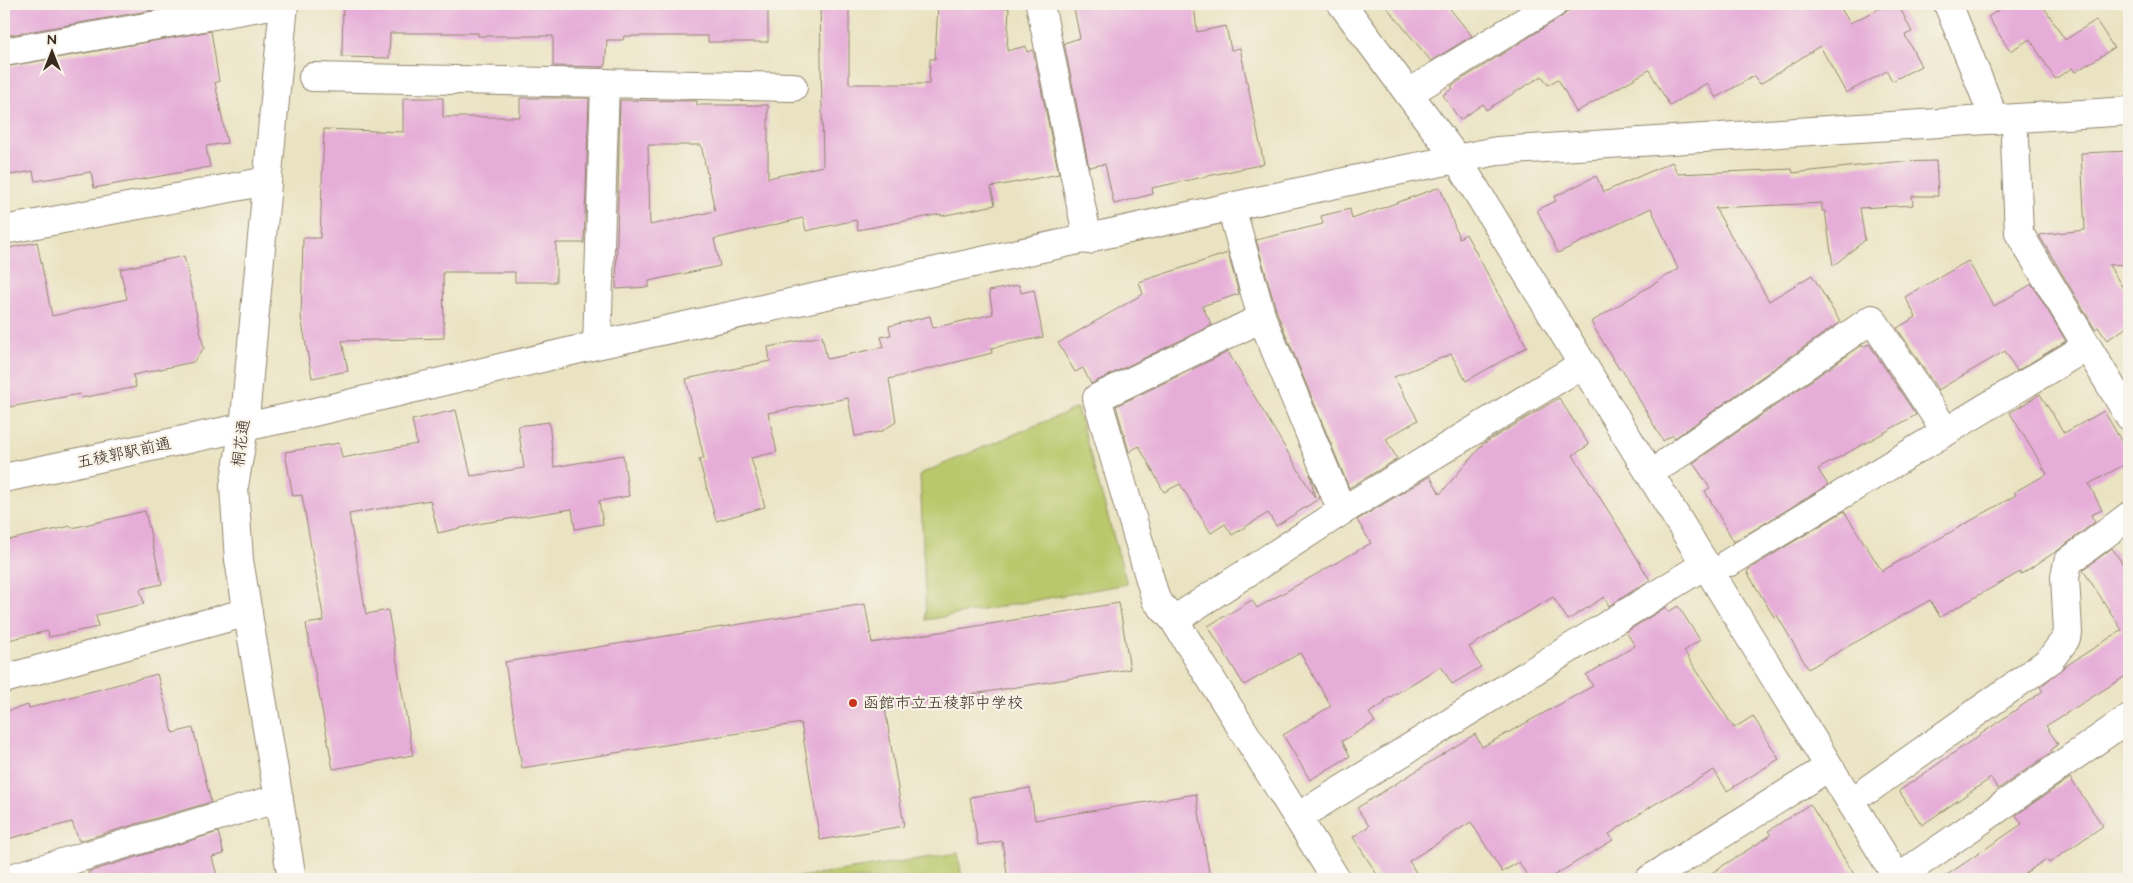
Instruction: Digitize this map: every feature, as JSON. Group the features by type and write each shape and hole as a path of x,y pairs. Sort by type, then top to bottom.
{"street":[{"path":"4,52 276,4"},
{"name":"桐花通","path":"284,4 244,428 234,486 239,560 292,879"},
{"path":"1040,4 1088,240"},
{"path":"1342,4 1457,159 1583,364 1718,563 1829,767 1899,879 2129,718"},
{"path":"1409,93 1553,4"},
{"path":"1948,4 1995,120"},
{"path":"314,77 793,87"},
{"path":"597,346 605,83"},
{"name":"五稜郭駅前通","path":"4,478 244,428 597,346 1088,240 1231,207 1497,151 2129,111"},
{"path":"2015,140 2019,233 2129,416"},
{"path":"4,230 267,181"},
{"path":"1231,207 1262,318 1342,511"},
{"path":"1262,318 1097,398 1156,600 1174,620 1336,879"},
{"path":"1667,462 1872,319 1946,432"},
{"path":"1298,818 1718,563 1946,432 2086,347"},
{"path":"1174,620 1342,511 1583,364"},
{"path":"1870,789 2049,660 2065,640 2068,633 2065,577 2068,562 2129,516"},
{"path":"4,679 248,612"},
{"path":"1650,879 1829,767"},
{"path":"8,879 279,798"}],"green space":[{"path":"1077,408 1127,584 926,620 920,474"},
{"path":"958,853 962,879 786,879"}],"building":[{"path":"4,4 188,4 4,36"},
{"path":"343,4 768,4 768,42 708,42 708,36 624,36 623,40 607,40 605,67 553,66 553,36 478,36 478,33 390,33 389,58 342,57"},
{"path":"938,4 1009,8 1007,51 1026,46 1027,52 1033,50 1059,174 991,187 995,205 941,216 941,214 858,230 856,220 806,231 803,218 714,239 720,266 649,281 649,287 616,289 620,100 697,101 697,105 768,105 768,178 823,166 820,5 849,5 849,84 929,84 930,59 935,59","holes":["648,145 701,145 715,211 650,225"]},
{"path":"1073,4 1194,4 1197,32 1226,26 1231,50 1240,48 1264,164 1152,188 1153,194 1114,204 1105,164 1089,167 1064,43 1080,38"},
{"path":"1384,4 1446,4 1472,36 1431,61"},
{"path":"1578,4 1838,4 1850,23 1889,4 1898,4 1912,32 1905,35 1921,66 1892,81 1887,71 1846,93 1820,46 1760,84 1754,76 1716,98 1707,83 1670,106 1649,70 1576,112 1558,79 1548,85 1542,76 1486,110 1483,104 1460,120 1443,95 1453,88 1451,86 1561,17"},
{"path":"2008,4 2042,4 2065,40 2096,20 2114,48 2075,72 2072,68 2055,79 2030,39 2010,51 1988,17"},
{"path":"211,31 219,82 215,82 227,143 206,146 210,167 94,188 91,172 35,181 33,171 4,176 4,67"},
{"path":"403,98 443,98 443,117 520,117 520,98 589,98 584,243 556,243 556,282 515,282 515,272 443,272 444,338 342,341 348,371 312,378 301,317 303,238 320,238 324,129 403,132"},
{"path":"2129,151 2129,264 2109,265 2129,298 2129,326 2107,340 2098,327 2095,329 2039,235 2085,230 2081,153"},
{"path":"1936,161 1938,196 1912,196 1913,205 1860,208 1865,240 1833,266 1825,211 1822,211 1822,203 1715,208 1769,301 1812,275 1840,322 1675,438 1673,435 1663,441 1621,368 1619,369 1591,322 1678,269 1651,208 1558,253 1537,210 1556,201 1554,197 1596,176 1604,192 1672,162 1678,174 1792,169 1793,173 1894,162"},
{"path":"1440,187 1459,238 1466,234 1527,347 1466,381 1451,354 1394,377 1418,420 1386,439 1397,459 1349,488 1277,313 1256,240 1323,224 1321,216 1350,209 1352,219"},
{"path":"37,242 52,316 127,299 120,269 184,256 204,348 193,362 133,375 136,387 81,398 80,394 4,408 4,249"},
{"path":"1228,253 1239,294 1202,306 1212,325 1091,384 1083,368 1075,372 1058,343 1143,294 1139,282"},
{"path":"1968,261 1994,306 2032,284 2066,341 2017,371 2005,351 1938,390 1897,328 1916,317 1905,297"},
{"path":"1019,285 1021,293 1034,290 1043,337 991,348 992,353 889,379 896,422 880,432 855,436 848,398 768,413 777,452 751,458 765,507 716,521 699,460 704,459 686,379 770,361 768,347 822,336 827,359 884,347 881,337 891,335 889,326 930,316 933,328 993,314 989,291"},
{"path":"1869,344 1916,415 1818,469 1828,485 1734,542 1705,491 1710,488 1693,463 1862,345 1863,347"},
{"path":"1228,352 1315,498 1310,474 1320,498 1276,526 1268,513 1232,535 1225,524 1211,533 1180,484 1164,492 1139,446 1129,452 1116,406"},
{"path":"2040,394 2064,433 2104,411 2129,454 2129,462 2089,484 2102,510 2091,515 2095,522 2057,551 2021,574 2020,572 1940,617 1930,600 1808,669 1777,615 1774,617 1747,572 1749,569 1844,511 1882,571 2016,495 2014,492 2047,474 2010,413"},
{"path":"1559,398 1589,445 1573,455 1650,580 1609,606 1604,597 1568,620 1553,597 1469,647 1481,667 1452,684 1441,666 1384,701 1385,703 1369,713 1375,722 1342,741 1350,756 1310,780 1283,735 1331,706 1300,653 1244,685 1208,626 1252,600 1257,608 1371,543 1357,520 1430,476 1440,494 1483,444"},
{"path":"456,410 471,476 524,468 518,426 549,422 554,467 623,455 629,496 599,501 603,524 575,529 572,509 483,523 438,533 430,500 349,514 366,614 388,610 413,755 333,769 306,624 324,621 302,495 293,496 285,452 339,443 342,458 417,444 412,420"},
{"path":"145,511 162,584 140,589 144,604 96,615 98,627 49,637 48,631 4,641 4,541"},
{"path":"2112,548 2129,573 2129,674 2046,726 2058,744 2051,750 2052,752 1998,789 1991,778 1922,825 1899,791 2043,691 2040,687 2064,667 2122,630 2083,570"},
{"path":"1119,603 1130,669 885,708 904,826 820,840 801,723 522,768 505,662 865,604 872,643"},
{"path":"1678,606 1700,640 1684,651 1734,728 1753,716 1779,759 1727,791 1714,770 1655,804 1609,834 1613,840 1548,879 1529,879 1519,862 1502,872 1471,822 1409,861 1420,879 1380,879 1353,837 1369,826 1357,808 1475,734 1482,747 1593,686 1586,675 1635,646 1626,632 1666,607 1668,612"},
{"path":"157,674 173,733 193,728 211,802 79,841 72,822 4,840 4,712 28,705 29,708"},
{"path":"2070,778 2103,826 2049,863 2046,859 2017,879 1941,879 2022,824 2016,815"},
{"path":"1030,788 1035,820 1196,794 1210,879 1008,879 1002,841 978,845 970,797"},
{"path":"1810,804 1857,879 1702,879 1771,835 1768,831"},
{"path":"218,832 224,854 212,857 218,879 90,879 88,872"}],"place":[{"name":"函館市立五稜郭中学校","path":"853,703"}]}
